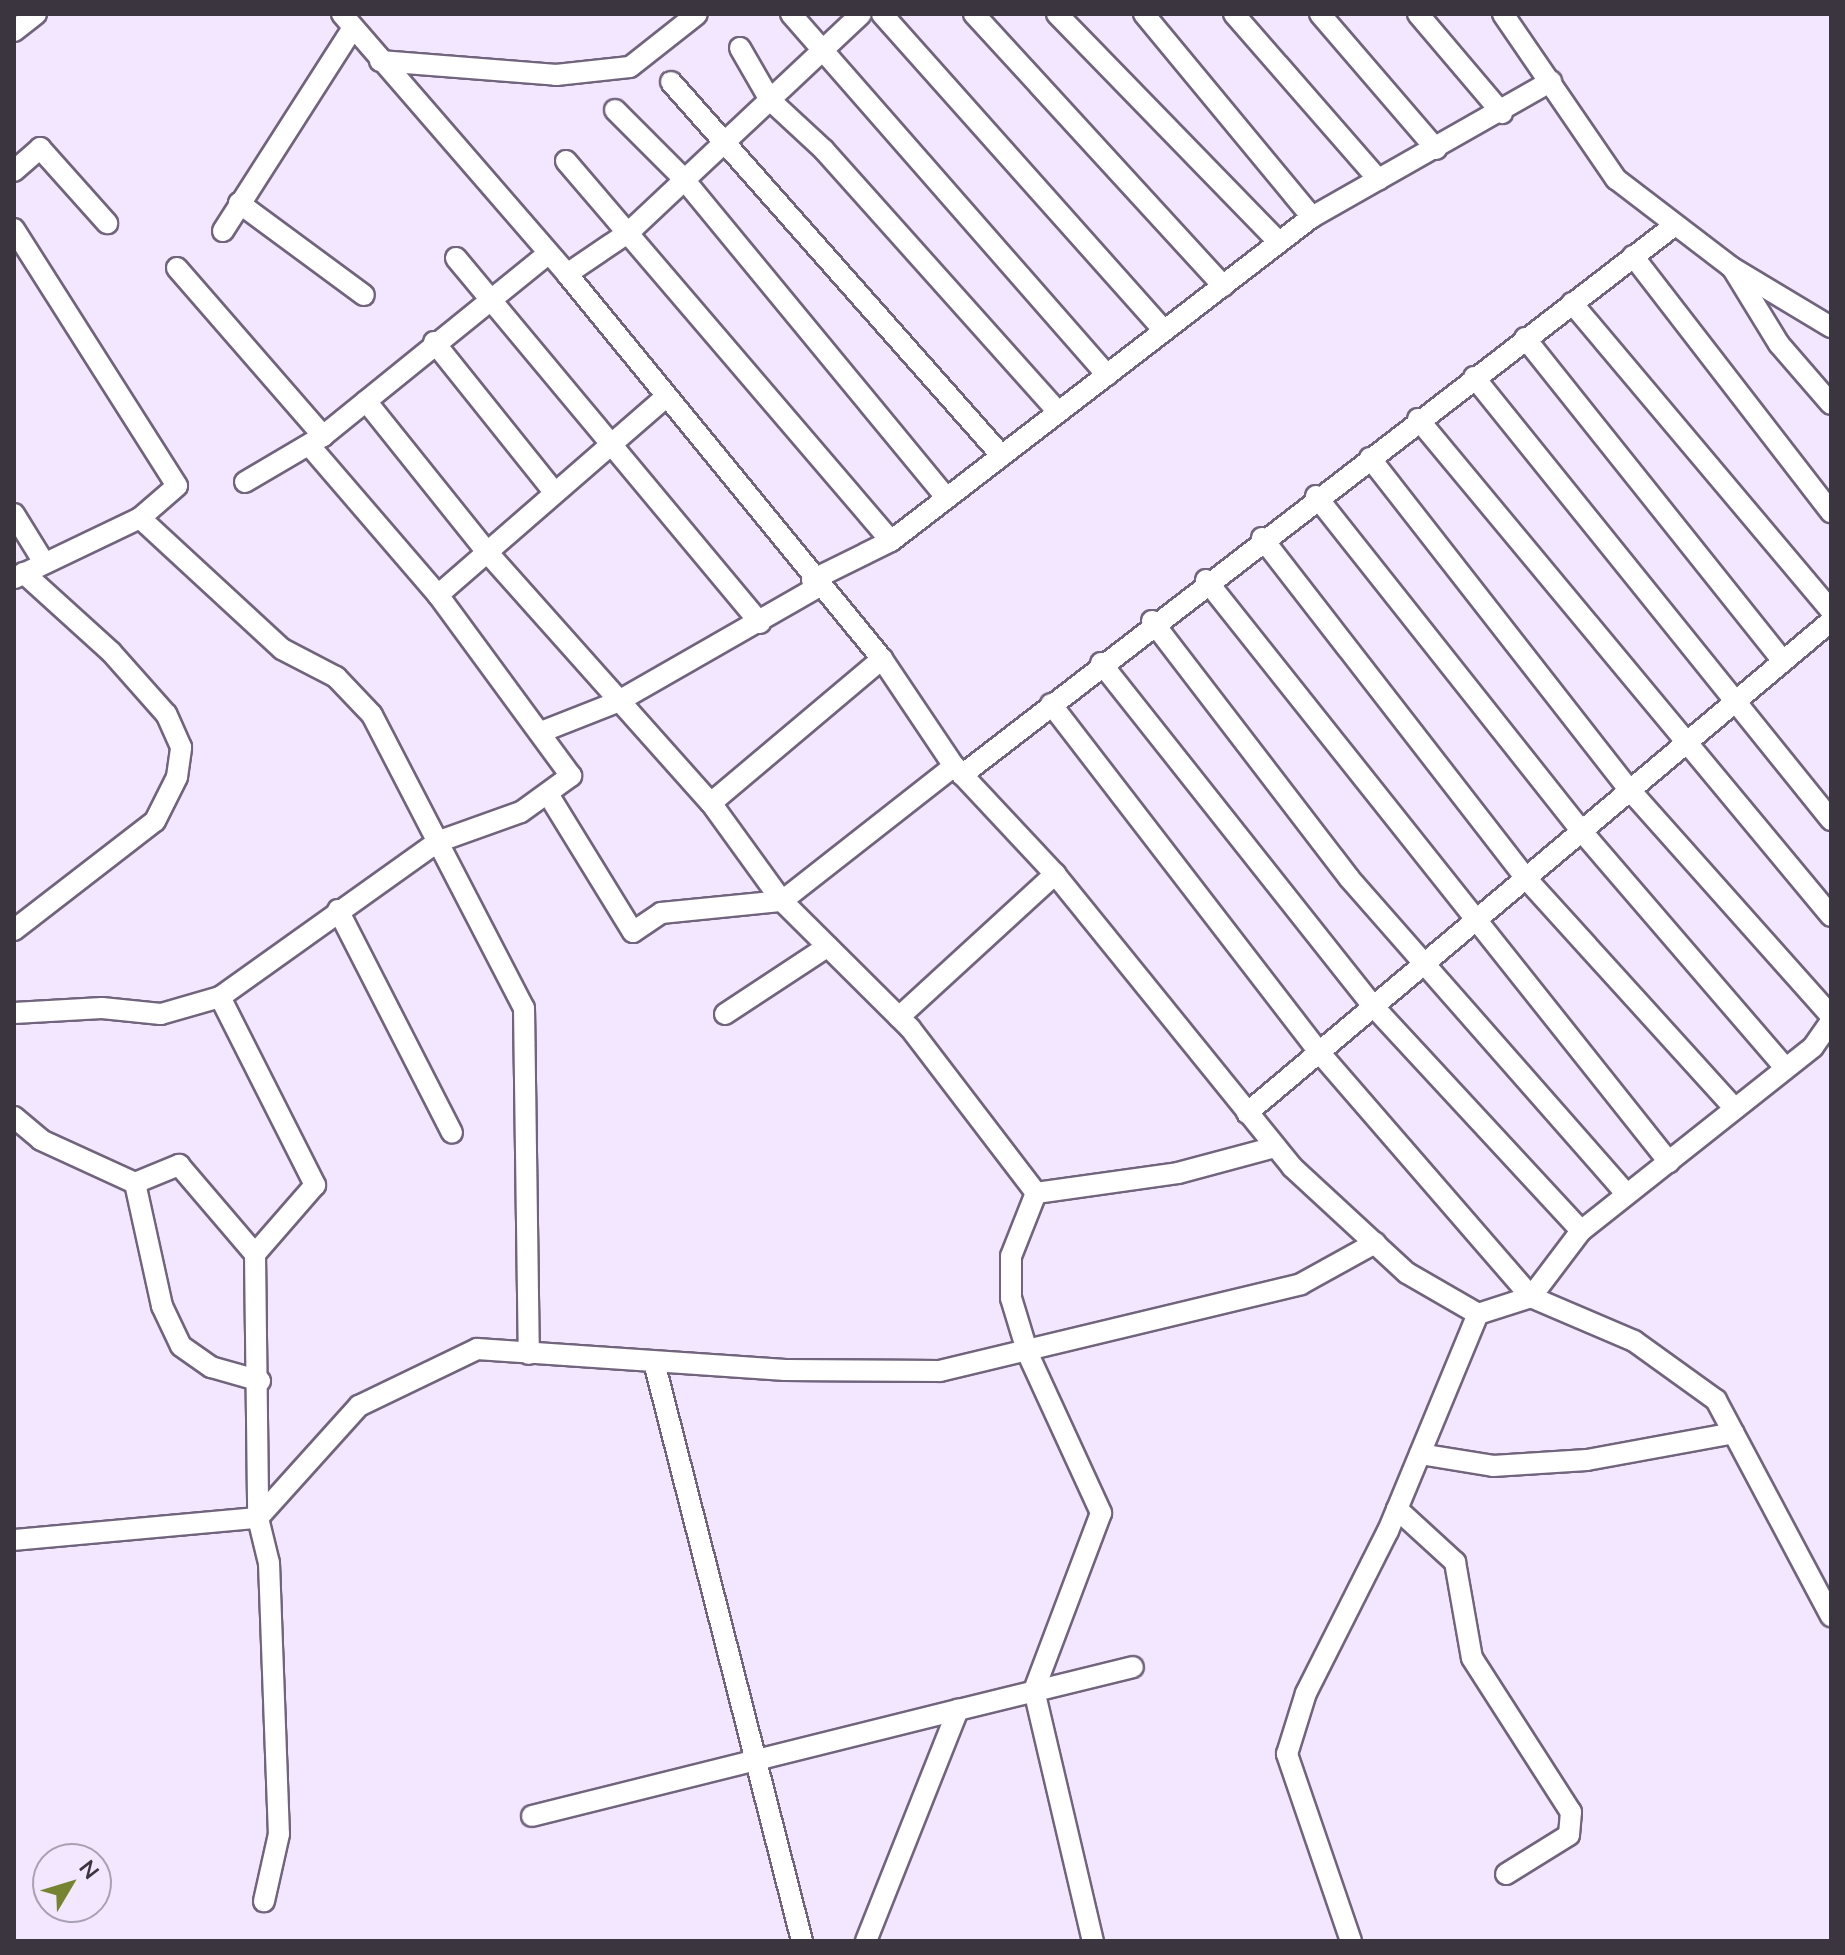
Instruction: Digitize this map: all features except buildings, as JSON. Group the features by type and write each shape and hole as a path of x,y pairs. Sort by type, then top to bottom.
{"street":[{"path":"14,21 17,14"},
{"path":"14,31 36,14"},
{"path":"380,61 556,75 630,67 697,14"},
{"path":"791,14 1107,375"},
{"path":"567,274 629,232 682,177 723,146 824,53 861,14"},
{"path":"882,14 1164,331"},
{"path":"974,14 1223,286"},
{"path":"1057,14 1279,242"},
{"path":"1144,14 1312,217"},
{"path":"1234,14 1379,180"},
{"path":"1320,14 1436,149"},
{"path":"1418,14 1502,113"},
{"path":"1503,14 1616,179 1731,267 1831,327"},
{"path":"223,231 347,21 567,274 815,583 882,659 958,770 1055,874 1275,1147 1407,1273 1478,1314 1531,1297 1581,1231 1785,1068 1831,1018 1628,788 1370,458"},
{"path":"740,48 770,100 824,150 1058,412"},
{"path":"541,732 617,702 760,623 815,583 891,541 1312,217 1502,113 1551,81"},
{"path":"671,82 723,146 1002,456"},
{"path":"615,110 682,177 947,498"},
{"path":"14,171 40,148 107,223"},
{"path":"566,161 891,541"},
{"path":"239,203 364,295"},
{"path":"548,794 633,932 661,913 782,901 1051,704 1152,621 1675,225"},
{"path":"14,229 177,486 140,518 43,561 19,576 111,652 166,714 181,747 177,777 155,821 14,930"},
{"path":"245,482 316,441 434,342 548,254"},
{"path":"1633,256 1831,512"},
{"path":"456,258 608,447 760,623"},
{"path":"1731,267 1779,344 1831,404"},
{"path":"14,1013 102,1008 161,1014 220,997 437,842 521,812 571,776 438,595 177,268"},
{"path":"1572,303 1831,611"},
{"path":"1525,338 1783,661"},
{"path":"434,342 555,493"},
{"path":"1474,377 1731,705 1831,820"},
{"path":"438,595 666,397"},
{"path":"366,401 487,552 617,702 711,803 782,901 899,1017 1036,1193"},
{"path":"1418,419 1684,744 1817,890 1831,916"},
{"path":"1316,496 1578,827 1785,1068"},
{"path":"14,514 43,561"},
{"path":"140,518 282,649 336,677 372,715 524,1008 529,1354"},
{"path":"1262,538 1523,875 1733,1107"},
{"path":"1206,580 1669,1162"},
{"path":"1152,621 1421,964 1627,1194"},
{"path":"1247,1113 1578,827 1684,744 1831,621"},
{"path":"711,803 882,659"},
{"path":"1101,663 1373,1006 1581,1231"},
{"path":"1051,704 1319,1052 1531,1297 1634,1341 1716,1400 1831,1616"},
{"path":"899,1017 1055,874"},
{"path":"338,910 452,1133"},
{"path":"725,1014 828,946"},
{"path":"220,997 315,1185 255,1254"},
{"path":"14,1117 41,1140 135,1183 179,1165 255,1254 260,1381 258,1518 269,1563 279,1834 264,1901"},
{"path":"1036,1193 1178,1173 1275,1147"},
{"path":"135,1183 162,1306 181,1346 211,1367 260,1381"},
{"path":"1036,1193 1011,1256 1011,1298 1028,1354 1101,1513 1034,1690 1093,1941"},
{"path":"14,1540 258,1518 370,1400 453,1356 477,1349 654,1362 940,1371 1028,1354 1301,1284 1375,1243"},
{"path":"1351,1941 1287,1754 1306,1693 1397,1509 1478,1314"},
{"path":"654,1362 751,1764 802,1941"},
{"path":"1420,1454 1493,1466 1587,1460 1734,1433"},
{"path":"1397,1509 1455,1562 1472,1658 1571,1812 1569,1835 1506,1874"},
{"path":"532,1816 1133,1667"},
{"path":"866,1941 958,1710"}]}
